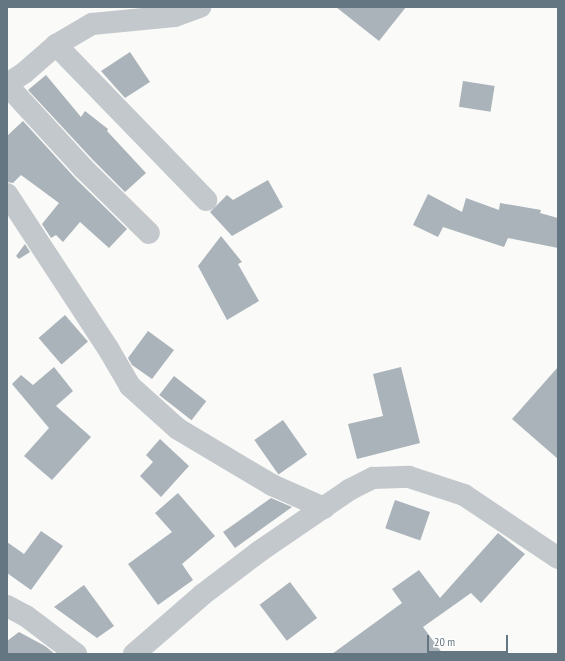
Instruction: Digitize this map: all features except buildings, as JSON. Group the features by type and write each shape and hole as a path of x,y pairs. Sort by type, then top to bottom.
{"street":[{"path":"149,233 84,169 7,84 24,73 56,45 92,24 175,16 200,7"},
{"path":"56,45 206,200"},
{"path":"7,194 109,350 130,386 178,429 272,485 324,508"},
{"path":"134,654 202,595 260,551 350,490 373,478 409,477 464,495 558,558"},
{"path":"7,606 26,616 76,654"}]}
